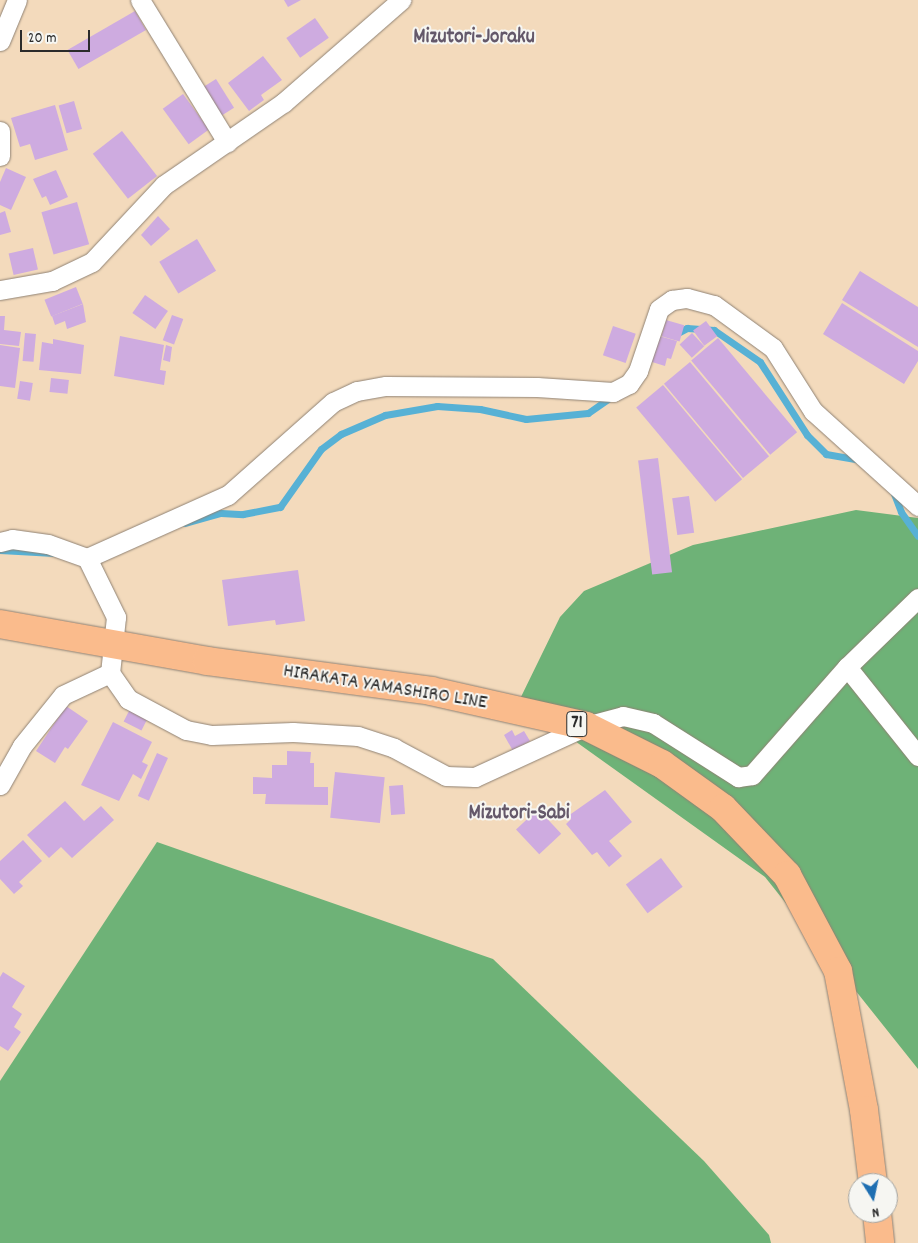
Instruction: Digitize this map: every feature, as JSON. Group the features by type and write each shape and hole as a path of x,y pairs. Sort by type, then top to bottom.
{"main road":[{"name":"HIRAKATA YAMASHIRO LINE","path":"0,624 207,660 431,691 586,726 662,764 722,808 787,875 838,971 864,1110 872,1173"},
{"path":"878,1223 880,1243"}],"street":[{"path":"0,42 17,0"},
{"path":"140,0 227,142"},
{"path":"0,290 52,281 92,262 164,185 283,103 401,0"},
{"path":"0,131 0,156"},
{"path":"0,542 12,539 48,544 87,558 228,496 334,402 357,391 395,386 537,387 613,392 629,384 638,371 659,309 672,300 687,298 714,305 773,348 813,411 918,506"},
{"path":"87,558 116,617 110,672 128,699 186,730 212,735 293,732 358,736 394,748 446,776 475,777 586,726 623,716 652,723 738,777 752,775 847,668 918,598"},
{"path":"847,668 918,756"},
{"path":"0,785 22,746 63,696 110,672"}],"green space":[{"path":"856,510 918,518 918,1069 765,877 519,701 560,617 584,591 693,545"},
{"path":"157,842 493,959 704,1161 769,1235 771,1243 0,1243 0,1081"}],"building":[{"path":"284,0 301,0 288,7"},
{"path":"135,11 146,30 78,69 67,50"},
{"path":"315,18 329,38 300,58 286,38"},
{"path":"263,56 282,80 261,95 264,100 249,111 228,83"},
{"path":"216,79 234,108 221,116 203,87"},
{"path":"183,94 209,130 189,144 163,109"},
{"path":"74,101 82,129 67,133 59,105"},
{"path":"55,105 68,150 35,160 30,144 20,147 11,118"},
{"path":"122,131 157,176 128,199 93,154"},
{"path":"6,168 26,177 11,210 0,205 0,182"},
{"path":"56,170 68,197 50,205 46,196 42,198 33,179"},
{"path":"77,202 89,244 54,254 41,212"},
{"path":"5,211 11,232 0,235 0,213"},
{"path":"158,216 170,229 151,246 141,235"},
{"path":"197,239 216,271 178,293 159,262"},
{"path":"33,248 38,269 14,275 9,254"},
{"path":"860,271 918,307 918,347 842,300"},
{"path":"76,287 83,304 51,316 44,300"},
{"path":"145,295 168,311 155,329 132,313"},
{"path":"842,303 918,351 918,361 904,384 823,334"},
{"path":"83,304 86,322 67,329 65,321 55,325 52,316"},
{"path":"172,315 183,319 174,344 163,340"},
{"path":"0,316 5,316 4,330 21,332 19,346 0,344"},
{"path":"666,320 684,325 680,342 661,336"},
{"path":"706,321 717,336 704,346 693,330"},
{"path":"613,326 636,334 626,363 603,355"},
{"path":"25,333 36,334 34,362 23,361"},
{"path":"692,333 704,346 692,358 680,345"},
{"path":"120,336 164,345 160,370 166,371 164,385 114,376"},
{"path":"659,336 677,341 671,359 667,358 665,366 652,362"},
{"path":"718,338 797,432 770,455 691,360"},
{"path":"53,339 84,345 81,374 39,370 42,342 53,344"},
{"path":"0,345 20,348 15,388 0,386"},
{"path":"166,345 172,347 170,362 163,360"},
{"path":"690,362 769,456 743,478 664,384"},
{"path":"51,378 69,380 67,394 50,392"},
{"path":"20,381 33,383 30,401 17,399"},
{"path":"663,385 742,479 715,502 636,407"},
{"path":"658,458 672,572 652,575 638,460"},
{"path":"689,496 694,533 677,535 672,498"},
{"path":"298,570 305,621 276,625 275,620 228,626 222,580"},
{"path":"66,706 88,721 68,749 65,747 55,763 36,751"},
{"path":"130,709 148,718 141,731 124,721"},
{"path":"113,722 152,742 142,762 148,765 141,779 133,774 119,801 81,785"},
{"path":"512,730 515,736 524,731 530,741 513,751 504,735"},
{"path":"287,751 311,752 310,763 314,763 314,787 328,787 328,805 265,804 266,794 253,794 253,777 272,778 272,765 287,765"},
{"path":"157,753 168,758 149,801 138,796"},
{"path":"335,772 385,777 380,823 330,818"},
{"path":"403,785 405,814 391,815 389,786"},
{"path":"605,790 632,822 609,841 622,856 609,867 597,852 592,855 566,824 571,819 568,816"},
{"path":"65,801 84,821 101,806 114,820 72,858 61,847 49,858 27,835"},
{"path":"538,809 561,834 539,854 516,829"},
{"path":"23,840 42,861 19,882 23,886 14,894 0,879 0,861"},
{"path":"661,858 683,887 648,913 626,884"},
{"path":"3,972 25,986 12,1007 22,1014 14,1027 21,1032 8,1051 0,1046 0,977"}],"waterway":[{"path":"674,335 687,328 714,330 760,362 807,435 826,454 859,460"},
{"path":"185,523 221,513 243,514 280,507 321,449 341,434 385,415 437,406 480,409 526,419 588,413 614,395"},
{"path":"893,491 901,512 918,536"},
{"path":"0,550 54,553"}],"district":[{"name":"Mizutori-Joraku","path":"474,38"},
{"name":"Mizutori-Sabi","path":"519,814"}]}
